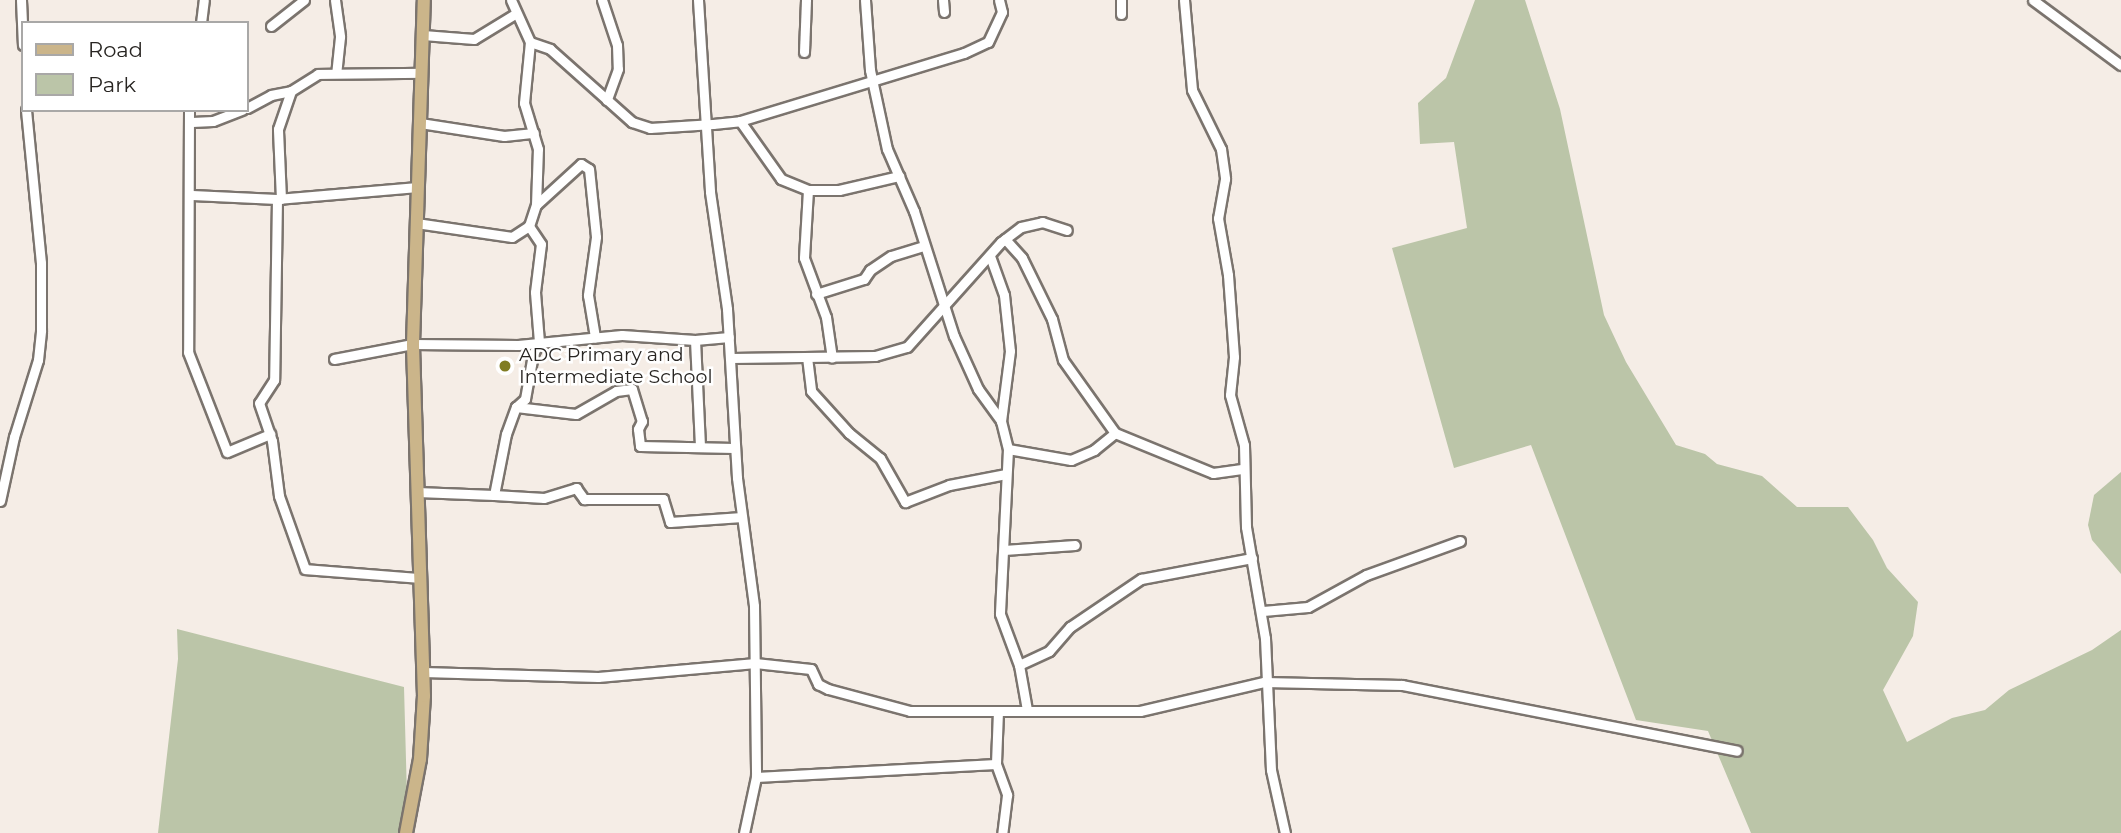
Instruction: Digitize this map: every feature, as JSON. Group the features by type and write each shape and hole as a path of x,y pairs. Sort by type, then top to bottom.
{"main road":[{"path":"406,833 420,759 424,696 413,344 424,0"}],"street":[{"path":"21,0 22,21"},
{"path":"201,21 204,0"},
{"path":"271,26 278,16 304,0"},
{"path":"335,0 340,37 336,73"},
{"path":"416,223 512,237 528,226 536,205 534,133 524,103 530,42 515,14 512,0"},
{"path":"601,0 618,45 618,69 607,100"},
{"path":"698,0 706,123 731,358 734,448 754,606 756,777 744,833"},
{"path":"804,52 806,0"},
{"path":"865,0 873,82 887,149 899,176 943,306 978,389 1001,421"},
{"path":"943,0 944,12"},
{"path":"530,42 550,49 632,122 650,128 740,121 873,82 988,42 1002,12 999,0"},
{"path":"1121,0 1121,14"},
{"path":"1184,0 1192,90 1223,159 1225,179 1218,218 1228,275 1234,357 1230,395 1244,445 1242,469 1252,558 1263,611 1264,682 1271,770 1285,833"},
{"path":"2033,0 2121,65"},
{"path":"423,35 474,39 515,14"},
{"path":"248,107 271,95 291,91 318,74 421,73"},
{"path":"291,91 278,129 279,199 274,380 259,403 270,434 273,474 304,569 420,578"},
{"path":"0,501 38,360 41,330 41,263 26,112"},
{"path":"190,112 192,122 191,195 186,340 196,375 206,389 227,452 270,434"},
{"path":"192,122 213,121 237,112"},
{"path":"740,121 781,179 808,190 839,190 899,176"},
{"path":"420,123 505,136 534,133"},
{"path":"536,205 581,164 589,169 596,237 588,295 595,337"},
{"path":"191,195 279,199 417,187"},
{"path":"808,190 804,258 826,317 832,358"},
{"path":"731,358 876,356 907,347 1005,239 1021,227 1042,222 1067,230"},
{"path":"494,495 496,473 516,407 524,399 533,354 539,342 535,292 541,244 528,226"},
{"path":"1005,239 1022,258 1052,319 1063,360 1115,433 1213,473 1242,469"},
{"path":"816,294 864,279 870,270 891,256 922,246"},
{"path":"990,256 1004,296 1010,351 1001,421 1008,449 1000,614 1019,665 1027,710"},
{"path":"334,359 413,344 539,342 595,337 695,340 729,337"},
{"path":"695,340 700,445"},
{"path":"807,357 811,391 849,433 880,458 905,502 949,485 1006,474"},
{"path":"516,407 576,414 616,391 632,388 642,421 638,429 640,446 700,445 734,448"},
{"path":"1008,449 1071,460 1094,450 1115,433"},
{"path":"417,492 544,498 576,488 584,499 663,499 670,522 742,517"},
{"path":"1263,611 1308,607 1366,575 1460,541"},
{"path":"1004,550 1074,545"},
{"path":"1019,665 1049,651 1070,627 1140,579 1252,558"},
{"path":"423,672 598,677 755,663 811,669 818,684 828,689 910,711 1140,711 1264,682 1402,685 1737,751"},
{"path":"998,711 996,764 1007,795 1002,833"},
{"path":"756,777 996,764"}],"green space":[{"path":"1475,0 1525,0 1560,109 1604,315 1626,362 1676,445 1705,454 1717,464 1762,476 1797,507 1848,507 1873,540 1887,568 1918,602 1913,636 1883,690 1907,742 1952,718 1985,710 2009,690 2092,650 2121,630 2121,833 1751,833 1708,731 1636,720 1531,445 1454,468 1392,248 1467,228 1454,142 1420,144 1418,103 1446,78"},
{"path":"2121,472 2121,574 2092,540 2088,525 2094,495"},
{"path":"177,629 404,687 408,833 158,833 178,659"}],"place":[{"name":"ADC Primary and Intermediate School","path":"505,366"}]}
